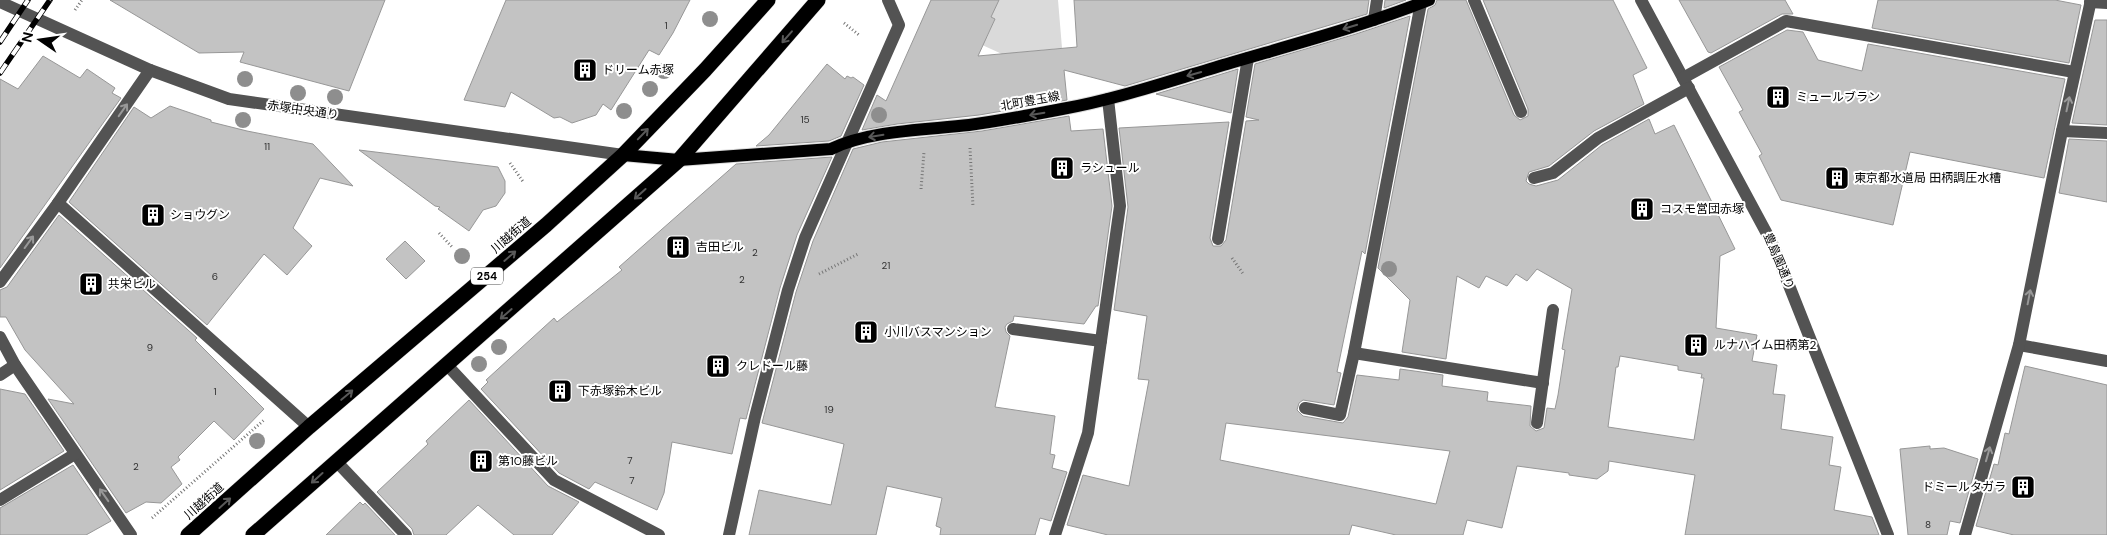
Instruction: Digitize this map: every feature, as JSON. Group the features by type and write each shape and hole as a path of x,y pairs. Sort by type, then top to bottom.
{"highway":[{"path":"253,535 679,160 818,0"},
{"name":"川越街道","path":"188,535 309,427 546,225 623,155 761,2"}],"main road":[{"name":"北町豊玉線","path":"623,155 679,160 831,148 847,141 926,129 969,125 1063,109 1108,99 1248,58 1374,20 1427,1"}],"street":[{"path":"730,535 755,417 788,290 805,238 899,25 888,0"},
{"path":"1374,20 1377,0"},
{"path":"1474,0 1521,112"},
{"name":"豊島園通り","path":"1641,0 1773,245 1888,535"},
{"path":"1305,408 1340,415 1427,1"},
{"path":"1965,535 2019,345 2074,72 2091,1 2107,3"},
{"name":"赤塚中央通り","path":"0,2 150,70 229,100 623,155"},
{"path":"1534,178 1553,173 1598,138 1786,21 2074,72"},
{"path":"1218,239 1248,58"},
{"path":"0,282 58,203 150,70"},
{"path":"1056,535 1088,433 1120,206 1108,99"},
{"path":"2062,131 2107,133"},
{"path":"58,203 309,427"},
{"path":"1537,423 1553,310"},
{"path":"1012,329 1101,341"},
{"path":"0,337 15,365 131,535"},
{"path":"2019,345 2107,361"},
{"path":"1354,353 1543,383"},
{"path":"0,375 15,365"},
{"path":"447,365 554,480 659,535"},
{"path":"0,500 75,454"},
{"path":"336,461 406,535"}],"path":[{"path":"66,7 83,15"},
{"path":"844,23 859,35"},
{"path":"969,125 973,207"},
{"path":"921,189 926,129"},
{"path":"439,233 453,248"},
{"path":"788,290 858,254"},
{"path":"152,518 282,404"}],"shaded area":[{"path":"999,0 1058,0 1062,48 1002,54 980,44 987,37 995,19 991,17"}],"building":[{"path":"110,0 385,0 349,91 240,62 244,52 199,53"},
{"path":"506,0 690,0 659,55 649,50 611,110 603,104 596,115 572,123 560,117 554,118 511,92 505,107 464,100"},
{"path":"931,0 999,0 991,17 995,19 978,56 1077,47 1074,0 1369,0 1367,14 1125,86 1064,70 1067,100 979,115 897,124 862,130 877,95 886,101"},
{"path":"1385,0 1406,0 1384,8"},
{"path":"1437,0 1466,0 1514,115 1520,120 1528,116 1528,109 1483,0 1613,0 1647,68 1633,75 1644,104 1594,131 1549,166 1529,172 1526,181 1536,186 1558,180 1602,145 1649,119 1655,134 1674,125 1735,249 1720,256 1716,328 1757,335 1752,361 1777,365 1773,394 1785,395 1781,429 1833,437 1829,465 1841,467 1834,510 1872,517 1879,535 1685,535 1695,475 1609,461 1608,471 1597,479 1517,466 1502,528 1467,520 1463,535 1396,535 1352,525 1349,535 1108,535 1067,525 1083,475 1129,486 1149,380 1138,379 1147,316 1114,310 1128,207 1119,128 1229,122 1210,238 1213,246 1221,246 1226,240 1246,121 1259,120 1246,117 1255,64 1410,16 1365,254 1362,251 1337,372 1341,373 1334,405 1303,400 1299,403 1297,410 1303,416 1343,423 1348,417 1357,375 1399,380 1400,369 1443,375 1442,386 1488,392 1487,401 1531,406 1530,426 1536,431 1544,428 1547,408 1555,409 1558,395 1565,350 1562,349 1572,289 1537,269 1527,281 1516,274 1507,286 1486,276 1479,288 1457,276 1446,359 1402,352 1410,300 1378,268 1428,9 1435,5","holes":["1620,356 1678,366 1678,370 1702,374 1701,378 1704,378 1694,440 1608,427 1616,367 1618,367","1226,423 1450,451 1436,504 1220,460"]},
{"path":"1679,0 1785,0 1793,14 1782,14 1711,53 1708,52"},
{"path":"1878,0 2055,0 2081,5 2069,63 1872,28"},
{"path":"2095,20 2107,20 2107,125 2072,123"},
{"path":"1787,30 1803,32 1818,60 1862,71 1868,44 2065,79 2044,178 1910,152 1893,225 1781,200 1759,156 1762,154 1739,112 1743,110 1719,67"},
{"path":"43,56 80,78 87,69 115,88 112,93 121,98 0,268 0,79 18,89"},
{"path":"827,64 845,79 847,76 853,77 864,85 841,136 829,141 756,146 769,135"},
{"path":"1238,69 1231,113 1156,94 1209,78"},
{"path":"170,106 211,120 211,122 313,144 353,186 320,178 293,228 312,246 287,275 264,254 207,325 69,202 134,107 151,118"},
{"path":"1069,116 1071,131 1103,129 1112,206 1098,306 1096,306 1084,324 1014,316 1013,321 1005,327 1006,332 1010,336 995,407 1055,416 1050,454 1055,455 1052,468 1067,472 1051,521 1040,518 1035,535 940,535 941,528 936,526 942,498 887,486 876,535 749,535 759,490 831,505 844,444 762,423 796,292 813,241 853,149 882,142 982,131"},
{"path":"2069,139 2107,141 2107,202 2059,193"},
{"path":"359,150 498,167 505,181 505,193 496,206 483,210 469,231 438,209 440,207 435,206"},
{"path":"832,157 797,235 780,288 746,419 740,418 732,454 672,442 664,493 657,510 595,482 589,489 559,473 481,389 488,382 486,380 554,318 557,322 622,270 619,267 736,164"},
{"path":"59,215 197,338 195,340 264,409 234,440 214,421 178,457 180,460 171,467 182,484 161,503 146,502 126,513 48,399 74,404 25,350 6,317 0,317 0,290 7,287"},
{"path":"405,241 425,261 406,279 386,259"},
{"path":"2025,366 2107,385 2107,535 2014,535 1976,526 1994,464 1998,465 2005,433 2009,434"},
{"path":"0,389 25,394 64,451 0,490"},
{"path":"469,400 548,486 579,502 552,535 514,535 478,505 446,535 414,535 412,529 377,492 428,444 426,441"},
{"path":"1930,446 1930,449 1944,448 1978,459 1960,523 1950,521 1947,535 1908,535 1900,449"},
{"path":"73,465 111,521 86,535 0,535 0,508"},
{"path":"360,502 363,505 365,503 395,535 326,535"}],"railway":[{"path":"0,42 28,0"},
{"path":"0,73 50,0"}],"place":[{"name":"ドリーム赤塚","path":"585,70"},
{"name":"ミュールブラン","path":"1778,97"},
{"name":"ラシュール","path":"1062,168"},
{"name":"東京都水道局 田柄調圧水槽","path":"1837,178"},
{"name":"コスモ営団赤塚","path":"1642,209"},
{"name":"ショウグン","path":"153,215"},
{"name":"吉田ビル","path":"678,247"},
{"name":"共栄ビル","path":"91,284"},
{"name":"小川バスマンション","path":"866,332"},
{"name":"ルナハイム田柄第2","path":"1696,345"},
{"name":"クレドール藤","path":"718,366"},
{"name":"下赤塚鈴木ビル","path":"560,391"},
{"name":"第10藤ビル","path":"481,461"},
{"name":"ドミールタガラ","path":"2023,487"}]}
